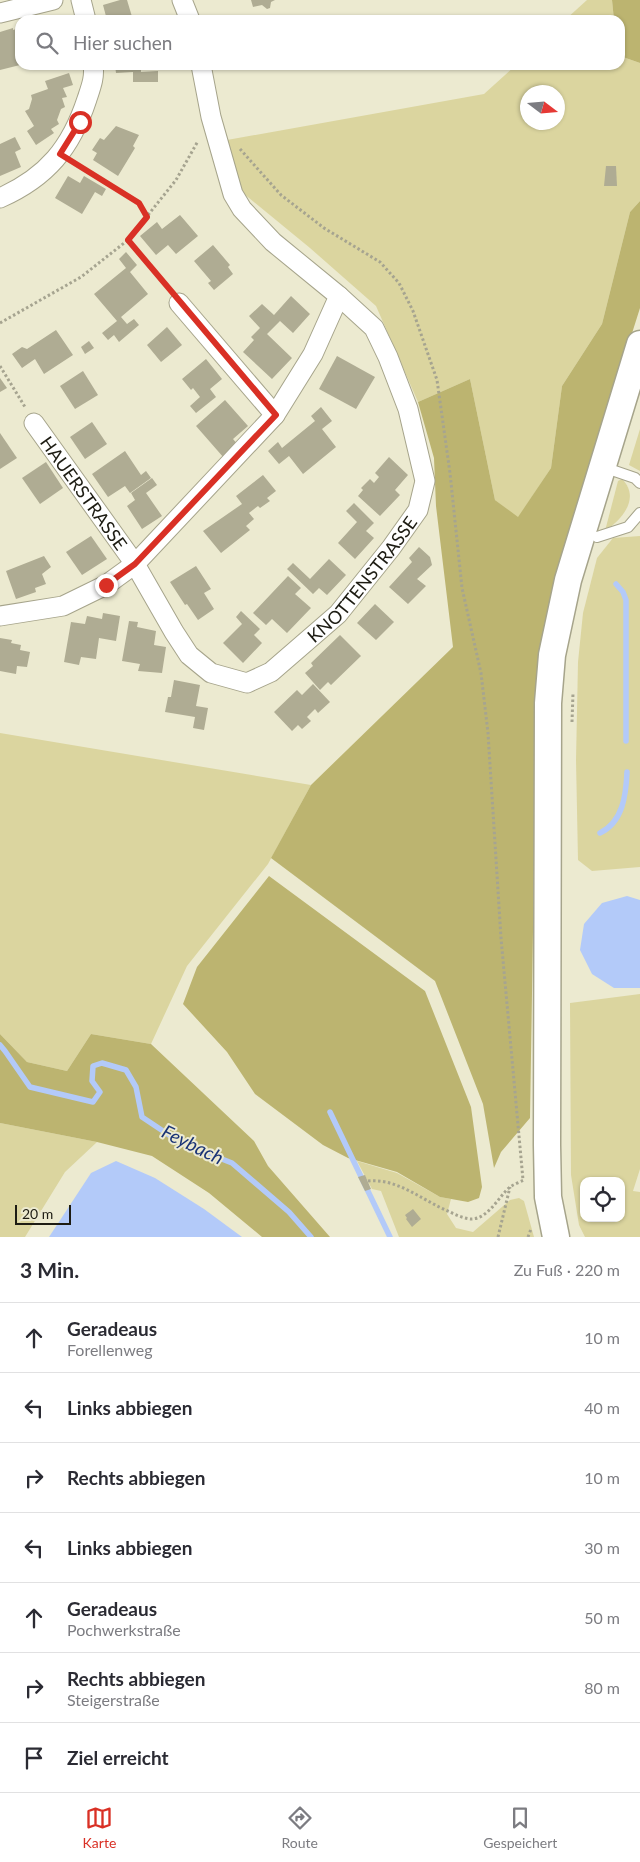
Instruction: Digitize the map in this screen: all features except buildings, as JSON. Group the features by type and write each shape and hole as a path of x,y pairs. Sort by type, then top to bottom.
{"main road":[{"path":"556,1237 548,1198 535,1180 547,816 548,703 552,655 568,580 640,344"}],"street":[{"path":"0,13 53,0"},
{"path":"81,0 85,15"},
{"path":"182,0 188,15"},
{"path":"0,198 43,173 60,154 80,122 94,75 94,70"},
{"name":"KNOTTENSTRASSE","path":"135,564 189,655 211,674 247,683 271,672 338,614 391,548 418,510 425,481 408,409 388,357 374,328 339,296 273,242 242,209 233,194 211,117 202,70"},
{"path":"0,616 63,606 106,585 135,564 276,415 313,354 339,296"},
{"path":"179,302 276,415"},
{"name":"HAUERSTRASSE","path":"34,423 135,564"}],"lane":[{"path":"603,467 635,478 640,483"},
{"path":"597,537 628,527 640,513"}],"path":[{"path":"0,323 81,277 128,240 176,180 211,117"},
{"path":"235,143 281,195 324,228 380,262 399,283 412,311 436,380 450,473 462,588 481,673 488,733 501,938 535,1180 510,1187 484,1214 473,1219 434,1206 393,1183 379,1180 368,1181"},
{"path":"60,154 139,203 147,217"},
{"path":"128,240 179,302"},
{"path":"0,366 34,423"},
{"path":"572,732 574,684"},
{"path":"498,1237 510,1187"}],"shaded area":[{"path":"587,0 612,0 614,15 570,15"},
{"path":"612,0 640,0 640,63 625,58 625,15 614,15"},
{"path":"625,58 640,63 640,201 630,212 602,324 562,386 551,468 518,518 495,500 470,379 418,402 376,306 243,193 227,140 484,94 510,70 625,70"},
{"path":"640,201 640,308 554,580 537,684 530,1118 501,1152 494,1168 483,1104 435,981 271,858 311,785 453,647 436,506 434,458 418,402 470,379 495,500 518,517 551,468 562,386 602,324 630,212"},
{"path":"640,429 640,471 629,465"},
{"path":"622,479 630,493 630,500 623,514 605,531 618,481"},
{"path":"640,536 640,867 592,871 578,860 576,760 578,662 583,613 597,558 613,538"},
{"path":"0,733 311,785 268,864 187,966 151,1044 91,1034 67,1071 27,1062 0,1034"},
{"path":"269,876 425,991 471,1107 482,1187 479,1198 468,1202 440,1197 397,1172 348,1158 323,1145 255,1094 227,1052 183,1004 197,967"},
{"path":"640,994 640,1169 633,1191 640,1192 640,1237 585,1237 579,1225 571,1175 570,1003"},
{"path":"0,1034 27,1062 67,1071 91,1034 151,1044 254,1141 268,1166 330,1237 262,1237 209,1193 152,1156 97,1142 0,1123"},
{"path":"0,1123 97,1142 65,1172 25,1237 0,1237"},
{"path":"357,1161 397,1173 440,1197 451,1199 447,1214 456,1228 473,1232 510,1200 519,1198 524,1201 534,1237 399,1237 381,1191 372,1189"}],"water":[{"path":"627,896 640,900 640,988 614,988 592,974 580,950 584,924 602,903"},
{"path":"116,1161 155,1178 204,1209 242,1237 49,1237 91,1173"}],"waterway":[{"path":"616,584 623,592 626,600 626,741"},
{"path":"600,833 614,822 622,807 626,790 627,772"},
{"name":"Feybach","path":"0,1045 30,1087 93,1102 100,1092 92,1081 93,1066 102,1063 126,1070 136,1087 142,1117 181,1143 232,1163 289,1212 311,1237"},
{"path":"330,1112 390,1237"}],"route":[{"path":"80,122 60,154 139,203 147,217 128,240 276,415 135,564 106,585"}]}
